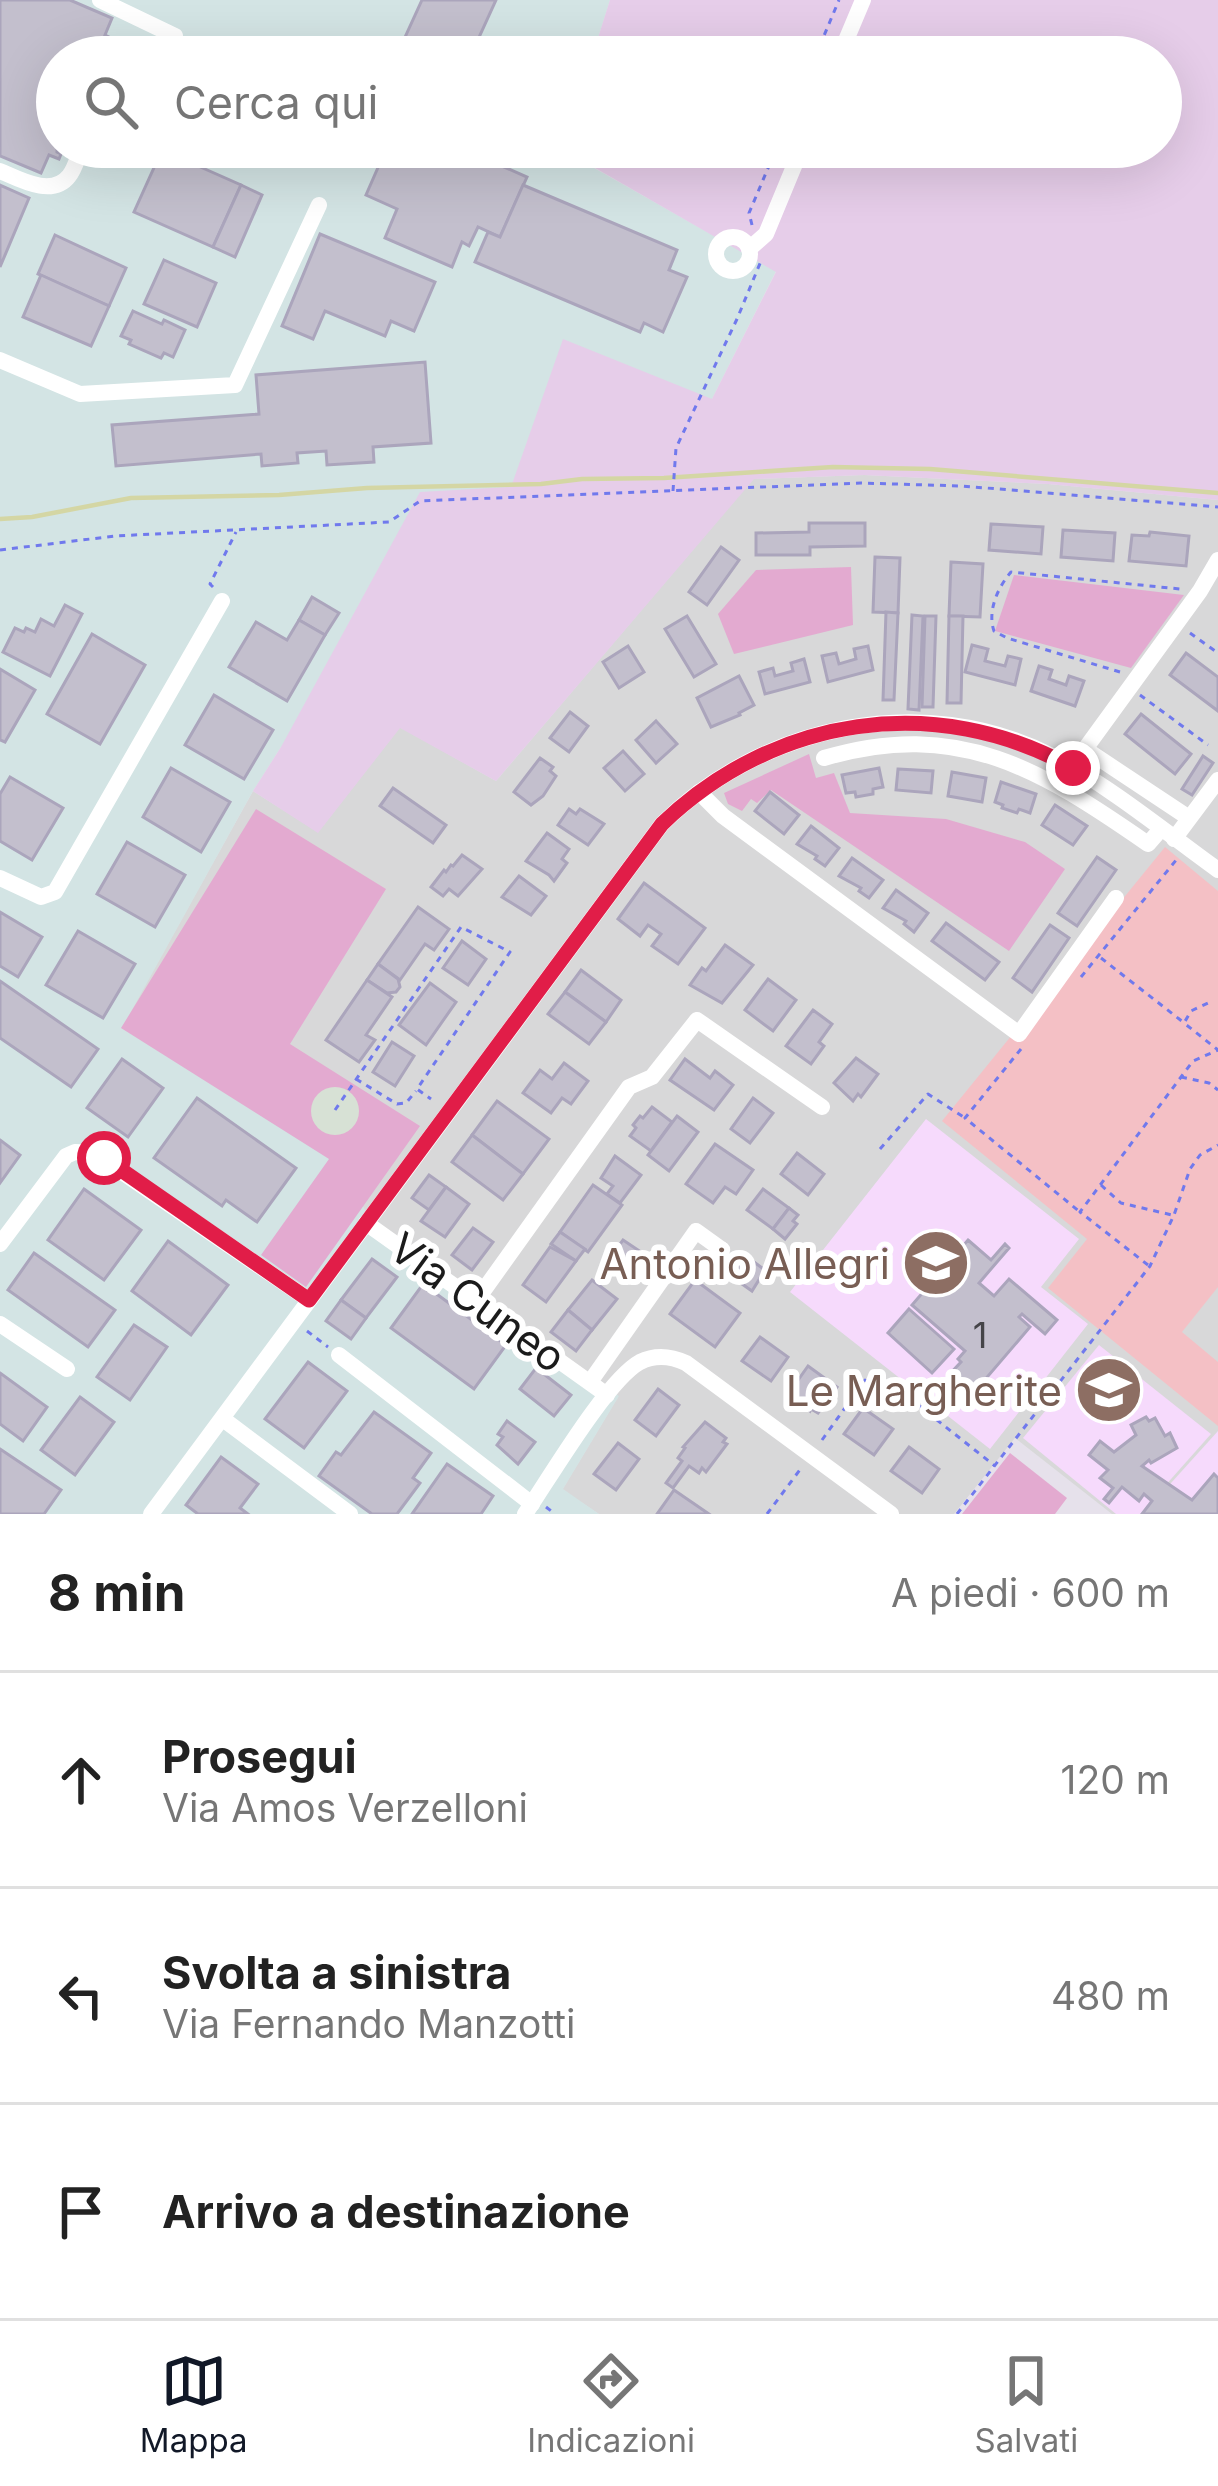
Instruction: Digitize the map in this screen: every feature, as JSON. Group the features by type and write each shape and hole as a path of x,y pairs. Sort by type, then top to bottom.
{"street":[{"path":"100,0 175,36"},
{"path":"848,36 863,0"},
{"path":"0,171 32,185 62,182 73,168"},
{"path":"755,237 791,168"},
{"path":"0,360 80,394 235,385 319,205"},
{"path":"1189,818 1085,749 1218,560"},
{"path":"0,878 41,897 56,892 222,601"},
{"path":"151,1514 662,824 699,792 756,758 840,728 932,724 981,731 1030,746 1092,779 1218,870"},
{"path":"824,758 903,744 993,755 1072,792 1148,844 1174,838 1218,780"},
{"path":"699,792 723,816 1019,1034 1116,898"},
{"path":"476,1301 629,1087 652,1076 697,1020 822,1107"},
{"path":"0,1244 59,1165 75,1152 94,1153 309,1300"},
{"name":"Via Cuneo","path":"366,1222 607,1395"},
{"name":"Via Cuneo","path":"590,1382 696,1231 721,1250"},
{"path":"0,1324 67,1369"},
{"path":"339,1355 528,1509 607,1395 639,1363 659,1357 677,1359 891,1514"},
{"path":"223,1419 350,1514"}],"path":[{"path":"824,36 839,0"},
{"path":"673,493 676,448 760,265 764,246 755,237 749,213 768,168"},
{"path":"0,550 115,536 389,523 420,501 861,483 1025,490 1218,507"},
{"path":"210,584 237,530"},
{"path":"1199,591 1011,572 999,585 991,623 1006,638 1132,682 1208,745"},
{"path":"1176,623 1218,653"},
{"path":"1083,974 1174,838"},
{"path":"335,1110 356,1078 461,927 510,952 406,1103 397,1104 356,1078"},
{"path":"1080,1212 1193,1060 1218,1050 1098,956"},
{"path":"1184,1023 1191,1011 1208,1003"},
{"path":"964,1118 1022,1048"},
{"path":"1180,1077 1209,1083 1218,1090"},
{"path":"417,1089 431,1099"},
{"path":"880,1149 928,1094 1150,1267"},
{"path":"957,1514 1150,1267 1190,1168 1200,1155 1218,1145"},
{"path":"1101,1185 1120,1203 1174,1215"},
{"path":"306,1330 339,1355"},
{"path":"767,1514 865,1380 918,1405 995,1466"}],"shaded area":[{"path":"0,0 610,0 599,36 36,36 36,168 594,168 776,271 712,399 511,487 281,747 122,1028 334,1152 372,1223 619,1396 563,1489 599,1514 0,1514"},
{"path":"610,0 1218,0 1218,500 1048,484 864,475 754,479 496,781 400,728 318,833 253,791 420,492 511,487 563,339 712,399 776,272 595,168 1182,168 1182,36 599,36"},
{"path":"864,475 1048,484 1218,500 1218,1514 1112,1514 1015,1438 954,1514 599,1514 562,1490 618,1397 372,1223 121,1028 253,791 318,832 400,727 496,781 753,479"},
{"path":"851,567 853,625 734,654 718,614 756,570"},
{"path":"1014,575 1184,595 1131,668 995,631"},
{"path":"809,754 816,778 834,773 850,813 946,819 1025,842 1065,869 1009,951 771,790 757,803 751,799 742,811 728,804 724,793"},
{"path":"256,809 386,889 290,1044 420,1126 306,1287 261,1255 329,1159 121,1028"},
{"path":"1165,847 1218,891 1218,1287 1182,1332 1218,1362 1218,1426 1048,1288 1087,1239 942,1121"},
{"path":"335,1087 352,1094 359,1111 352,1128 335,1135 318,1128 311,1111 318,1094"},
{"name":"Antonio Allegri","path":"926,1119 1079,1239 1041,1287 1088,1324 990,1449 790,1292"},
{"name":"Le Margherite","path":"1099,1345 1211,1434 1140,1514 1116,1514 1023,1438"},
{"path":"1218,1431 1218,1514 1143,1514"},
{"path":"1010,1453 1067,1498 1055,1514 962,1514"}],"building":[{"path":"0,0 70,0 112,18 107,36 36,36 36,168 43,168 41,173 0,156"},
{"path":"422,0 496,0 480,36 406,36"},
{"path":"154,168 203,168 241,185 213,247 134,212"},
{"path":"378,168 506,168 527,177 500,237 478,227 469,246 462,242 452,267 385,238 397,209 366,195"},
{"path":"0,185 29,198 0,267"},
{"path":"241,185 262,195 235,257 213,247"},
{"path":"523,185 677,250 669,270 687,277 663,332 644,323 640,332 475,262 488,232 500,237"},
{"path":"320,234 435,282 414,331 391,321 385,336 325,311 313,339 282,326"},
{"path":"55,235 126,268 109,306 38,274"},
{"path":"164,260 216,283 197,327 144,304"},
{"path":"41,275 109,306 91,346 23,317"},
{"path":"133,311 185,330 173,357 164,353 161,358 121,336"},
{"path":"425,362 431,443 373,447 374,462 327,465 326,451 297,453 298,463 262,466 261,454 116,466 112,425 259,414 256,375"},
{"path":"809,523 865,523 865,546 810,547 810,555 756,555 756,533 809,532"},
{"path":"991,524 1043,527 1041,554 989,550"},
{"path":"1063,530 1115,533 1113,561 1061,557"},
{"path":"1150,532 1189,536 1186,566 1129,561 1132,535 1149,536"},
{"path":"721,547 739,560 707,605 689,592"},
{"path":"875,557 900,558 898,613 873,612"},
{"path":"951,562 983,564 980,617 949,616"},
{"path":"312,597 339,613 325,635 299,620"},
{"path":"65,605 82,614 50,676 3,652 15,628 35,632 41,619 54,626"},
{"path":"886,612 898,613 894,700 883,700"},
{"path":"912,615 923,616 919,710 908,709"},
{"path":"687,616 716,664 694,677 665,629"},
{"path":"925,616 936,616 933,707 922,707"},
{"path":"949,616 963,616 961,703 947,703"},
{"path":"299,620 325,635 287,701 229,667 256,622 287,640"},
{"path":"92,634 145,665 100,744 47,714"},
{"path":"972,645 988,649 985,661 1005,666 1008,656 1021,659 1015,685 965,672"},
{"path":"628,646 644,672 619,688 603,662"},
{"path":"868,646 873,670 828,682 822,656 836,653 839,664 856,659 854,649"},
{"path":"1186,653 1218,677 1218,711 1170,675"},
{"path":"804,659 810,682 765,694 759,672 773,668 775,676 793,671 791,663"},
{"path":"1039,666 1052,670 1049,679 1066,685 1069,676 1084,681 1075,706 1031,691"},
{"path":"0,669 35,690 5,742 0,740"},
{"path":"739,676 754,705 711,727 697,698"},
{"path":"214,695 273,730 244,779 185,745"},
{"path":"570,712 588,726 569,752 550,738"},
{"path":"1141,714 1191,754 1175,774 1125,734"},
{"path":"656,721 677,744 656,763 636,740"},
{"path":"623,751 644,774 625,791 604,768"},
{"path":"1203,756 1213,763 1192,795 1182,789"},
{"path":"540,758 553,767 550,771 556,776 531,805 514,792"},
{"path":"171,768 230,802 201,852 143,817"},
{"path":"879,768 883,787 856,797 855,792 846,793 842,775"},
{"path":"898,769 933,771 931,793 896,790"},
{"path":"952,772 986,778 982,802 948,796"},
{"path":"10,777 63,808 32,860 0,841 0,794"},
{"path":"1001,782 1036,794 1030,813 1019,809 1017,813 995,802"},
{"path":"393,788 446,825 433,843 380,806"},
{"path":"770,792 799,815 784,834 755,811"},
{"path":"1055,805 1087,826 1073,845 1042,825"},
{"path":"569,809 576,814 580,809 604,824 588,845 558,825"},
{"path":"811,826 839,848 825,866 797,844"},
{"path":"547,833 569,849 562,859 567,863 554,881 526,861"},
{"path":"127,842 185,875 155,927 97,894"},
{"path":"462,855 482,869 458,896 449,889 443,896 431,887"},
{"path":"1097,857 1116,870 1077,926 1058,913"},
{"path":"852,858 883,880 869,898 839,876"},
{"path":"519,876 546,896 531,915 502,897"},
{"path":"644,883 705,928 678,964 652,946 661,934 648,925 640,936 618,919"},
{"path":"896,890 928,913 914,932 906,921 883,908"},
{"path":"418,907 449,929 434,950 425,944 400,980 378,964"},
{"path":"0,912 42,937 18,977 0,966"},
{"path":"946,923 999,962 985,980 932,941"},
{"path":"1050,925 1069,938 1032,992 1013,978"},
{"path":"78,931 135,964 103,1018 46,985"},
{"path":"462,941 486,959 468,985 443,968"},
{"path":"725,945 753,965 722,1003 690,985"},
{"path":"378,964 398,979 396,992 387,993 367,980"},
{"path":"581,970 621,1000 606,1022 565,992"},
{"path":"768,979 796,1000 773,1031 745,1010"},
{"path":"367,980 392,997 366,1035 375,1040 359,1062 326,1040"},
{"path":"0,981 98,1049 71,1087 0,1038"},
{"path":"430,983 456,1002 426,1045 399,1025"},
{"path":"565,992 606,1022 589,1044 548,1014"},
{"path":"813,1010 832,1024 811,1064 786,1046"},
{"path":"392,1042 414,1056 395,1086 373,1072"},
{"path":"856,1058 878,1074 853,1101 834,1083"},
{"path":"122,1059 163,1088 128,1137 87,1108"},
{"path":"685,1059 710,1078 715,1071 733,1085 714,1110 670,1080"},
{"path":"564,1063 588,1081 571,1104 562,1098 551,1113 523,1093 540,1070 552,1079"},
{"path":"197,1098 296,1168 257,1222 226,1200 222,1206 154,1158"},
{"path":"753,1098 773,1113 750,1143 731,1129"},
{"path":"497,1101 549,1139 523,1174 472,1135"},
{"path":"652,1107 672,1122 651,1151 630,1136 636,1128 633,1125"},
{"path":"677,1116 698,1132 669,1171 648,1155"},
{"path":"472,1135 523,1174 503,1200 452,1162"},
{"path":"0,1140 20,1155 0,1183"},
{"path":"715,1144 753,1170 736,1194 725,1187 713,1203 686,1184"},
{"path":"797,1153 824,1174 808,1195 781,1174"},
{"path":"615,1156 641,1175 620,1203 607,1194 613,1186 601,1178"},
{"path":"429,1175 446,1187 429,1210 412,1198"},
{"path":"593,1185 622,1205 588,1252 560,1232"},
{"path":"446,1187 469,1204 445,1237 421,1221"},
{"path":"84,1189 141,1230 104,1280 48,1240"},
{"path":"763,1189 789,1208 773,1229 747,1210"},
{"path":"789,1208 798,1215 793,1221 797,1224 785,1239 773,1229"},
{"path":"473,1228 493,1242 472,1270 452,1255"},
{"path":"560,1232 585,1249 576,1261 551,1244"},
{"path":"623,1240 650,1258 633,1281 608,1260"},
{"path":"968,1240 991,1260 1005,1244 1009,1248 979,1283 994,1296 1009,1279 1057,1320 1045,1334 1022,1314 1019,1317 1030,1327 971,1396 948,1376 965,1351 912,1305"},
{"path":"168,1241 228,1285 191,1335 132,1291"},
{"path":"550,1247 576,1261 546,1302 523,1285"},
{"path":"34,1253 115,1310 88,1347 8,1290"},
{"path":"742,1253 765,1270 752,1291 725,1272"},
{"path":"372,1259 397,1277 366,1318 341,1300"},
{"path":"592,1280 617,1299 592,1330 568,1310"},
{"path":"695,1280 740,1313 715,1347 670,1314"},
{"path":"423,1284 506,1345 474,1389 391,1328"},
{"path":"341,1300 366,1318 351,1339 326,1321"},
{"path":"909,1309 954,1349 932,1373 888,1333"},
{"path":"568,1310 592,1330 576,1351 551,1332"},
{"path":"134,1325 167,1347 130,1400 97,1377"},
{"path":"760,1337 788,1357 771,1381 742,1361"},
{"path":"308,1362 347,1391 304,1448 265,1419"},
{"path":"808,1366 837,1387 818,1413 789,1393"},
{"path":"536,1368 571,1395 554,1416 520,1389"},
{"path":"0,1373 47,1407 23,1441 0,1424"},
{"path":"658,1389 679,1405 656,1436 635,1420"},
{"path":"80,1397 114,1422 75,1475 41,1450"},
{"path":"863,1408 893,1429 874,1455 844,1434"},
{"path":"374,1412 431,1453 413,1478 420,1483 397,1514 372,1514 319,1476"},
{"path":"1146,1417 1149,1421 1155,1418 1165,1436 1170,1433 1177,1448 1142,1466 1192,1500 1214,1474 1218,1514 1142,1514 1152,1501 1144,1494 1139,1501 1122,1487 1109,1503 1104,1499 1113,1488 1100,1478 1108,1470 1089,1455 1100,1441 1114,1452 1136,1435 1131,1425"},
{"path":"507,1421 535,1442 518,1464 497,1445"},
{"path":"705,1422 727,1444 706,1472 689,1466 673,1488 666,1483 682,1461 678,1458 683,1447"},
{"path":"618,1443 639,1459 616,1490 594,1474"},
{"path":"909,1447 939,1469 922,1493 891,1471"},
{"path":"0,1449 61,1490 44,1514 0,1514"},
{"path":"221,1457 258,1484 240,1508 248,1514 198,1514 186,1505"},
{"path":"447,1464 493,1496 481,1514 412,1514"},
{"path":"674,1490 709,1514 657,1514"}],"waterway":[{"path":"0,519 131,498 541,484 833,467 930,469 1218,493"}],"place":[{"name":"Antonio Allegri","path":"936,1263"},
{"name":"Le Margherite","path":"1109,1390"}],"route":[{"path":"104,1158 309,1300 662,824 699,792 786,744 840,728 874,724 932,724 981,731 1030,746 1073,768"}]}
